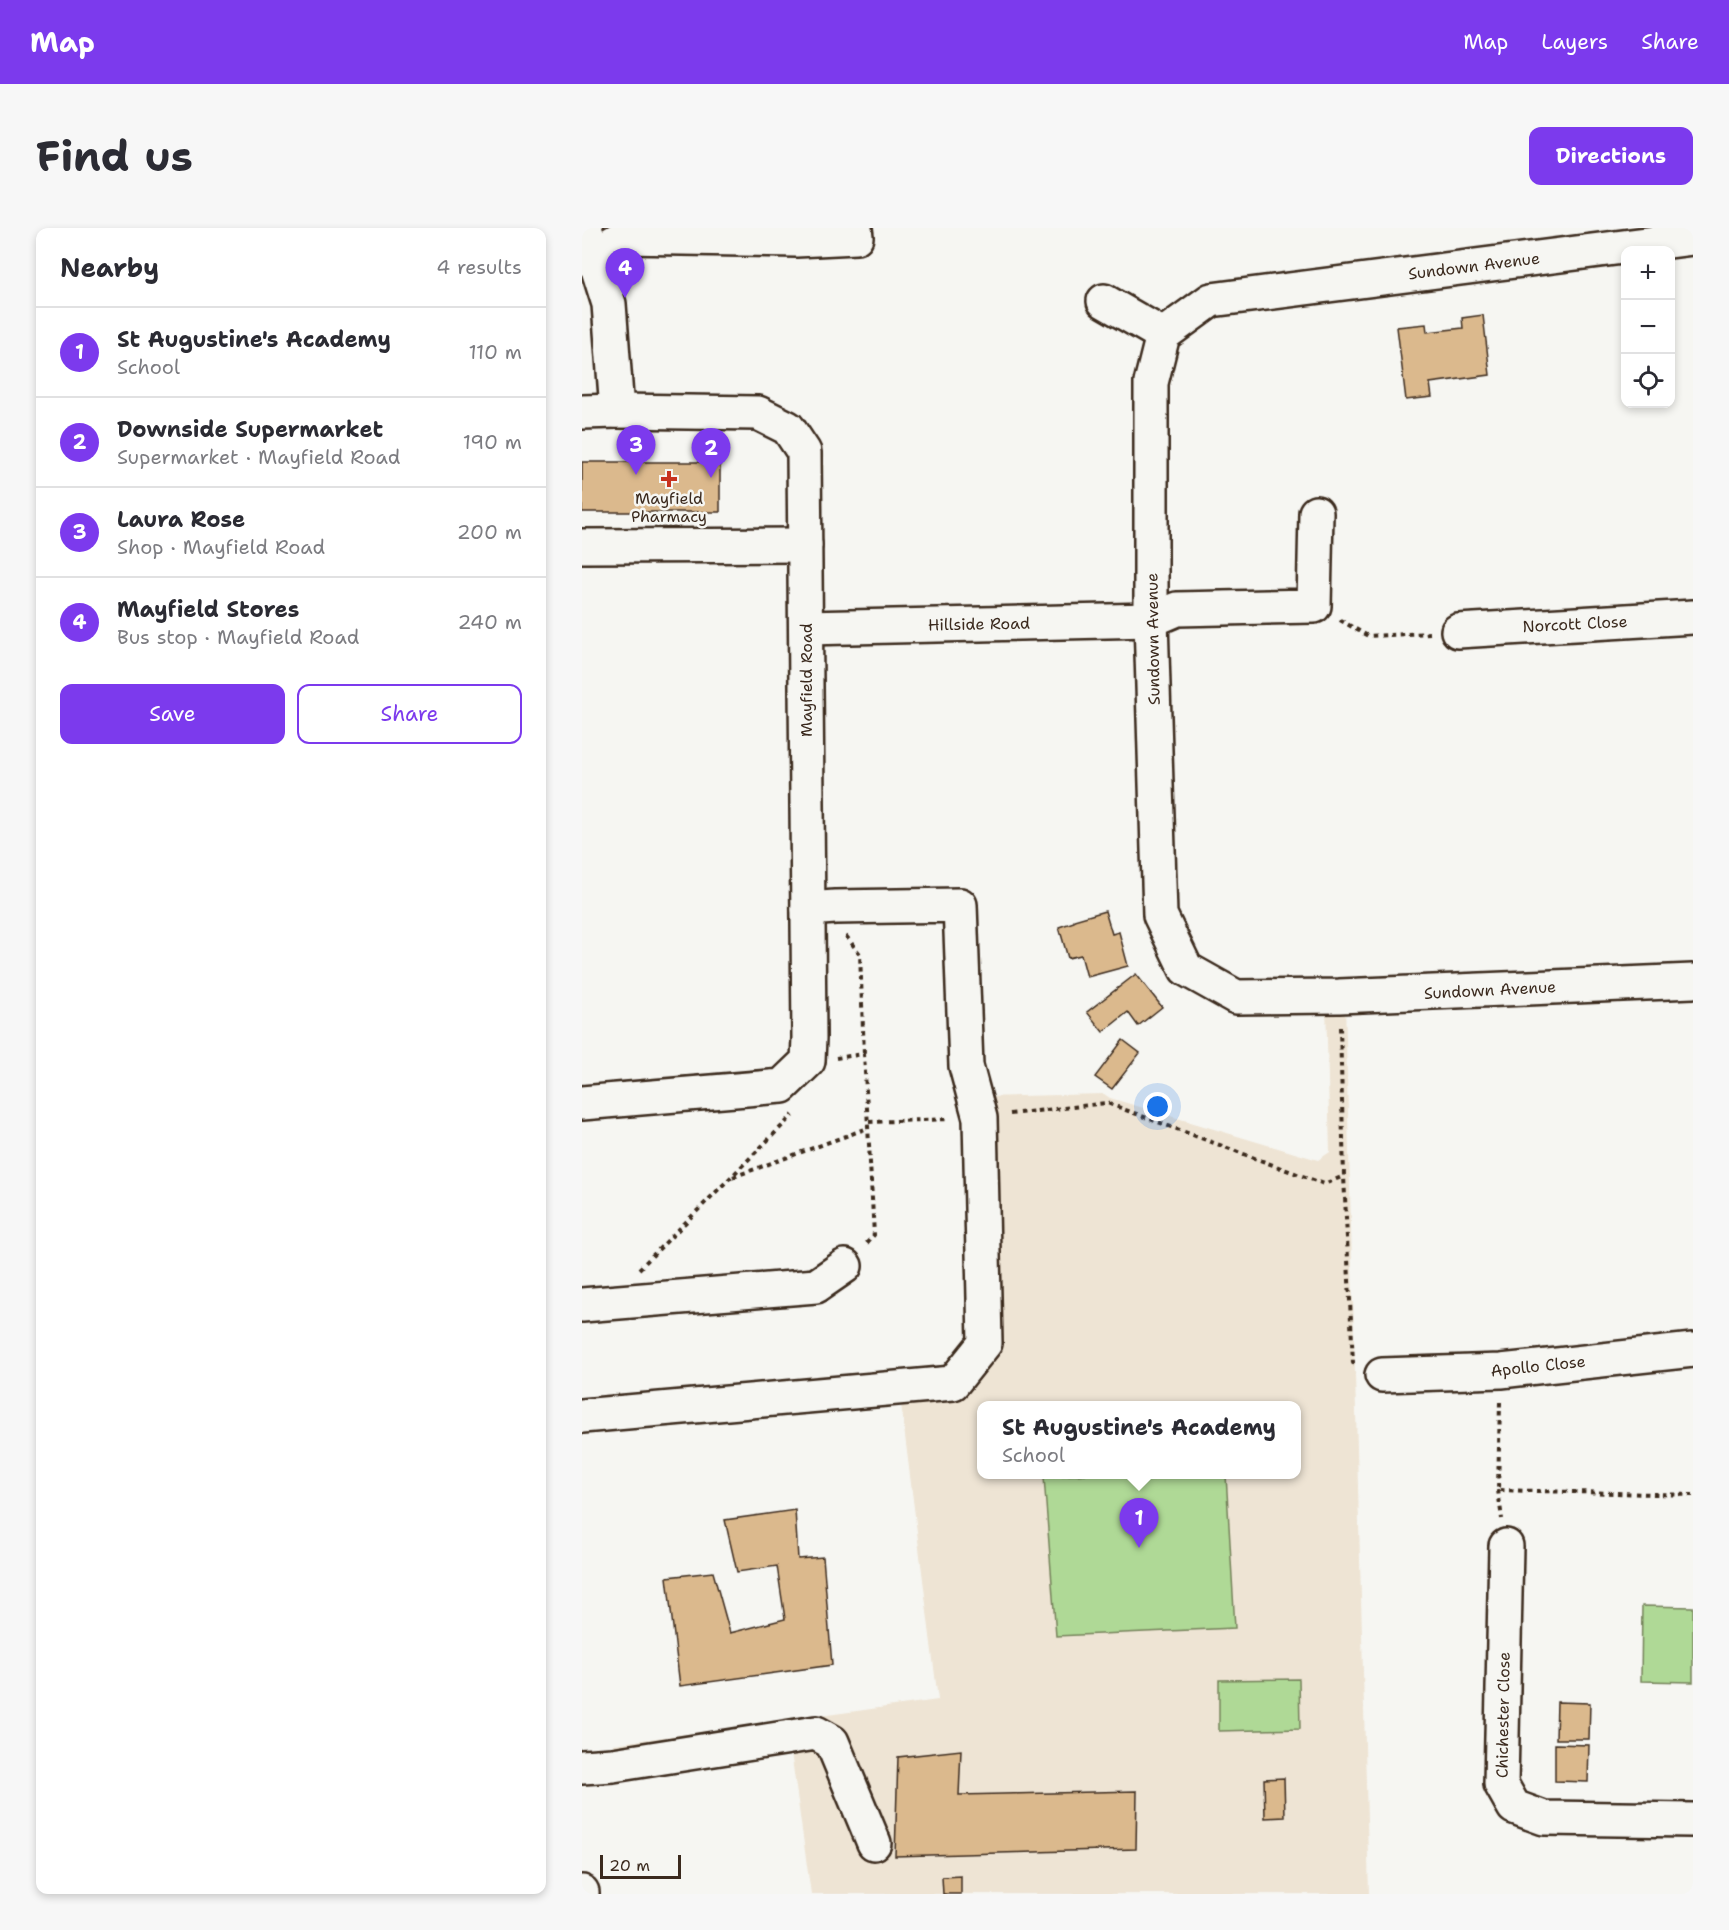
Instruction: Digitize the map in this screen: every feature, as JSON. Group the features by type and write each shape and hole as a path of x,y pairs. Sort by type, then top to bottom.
{"street":[{"path":"617,411 609,304 587,247 623,237 796,240 856,237 855,228"},
{"name":"Sundown Avenue","path":"1693,238 1211,300 1163,334 1151,383 1151,620 1160,915 1186,969 1236,997 1340,996 1693,981"},
{"path":"1104,301 1163,334"},
{"name":"Mayfield Road","path":"582,412 758,413 788,428 804,452 806,628 821,908 808,1061"},
{"path":"1151,620 1177,609 1314,606 1316,513"},
{"path":"582,546 805,545"},
{"name":"Norcott Close","path":"1458,631 1693,617"},
{"name":"Hillside Road","path":"806,628 1151,620"},
{"path":"582,1416 953,1383 985,1343 980,1118 966,1066 960,905 821,908"},
{"path":"582,1103 782,1086 808,1061"},
{"path":"582,1305 816,1286 845,1266"},
{"name":"Apollo Close","path":"1382,1375 1501,1371 1693,1350"},
{"name":"Chichester Close","path":"1506,1546 1501,1784 1514,1807 1544,1818 1693,1820"},
{"path":"582,1767 613,1765 816,1733 832,1742 874,1843"}],"path":[{"path":"1314,606 1368,636 1458,631"},
{"path":"821,908 860,954 874,1235 845,1266"},
{"path":"1340,996 1344,1176 1353,1363 1382,1375"},
{"path":"808,1061 864,1054"},
{"path":"869,1122 980,1118 1107,1103 1324,1184 1344,1176"},
{"path":"639,1269 794,1115"},
{"path":"730,1178 868,1128"},
{"path":"1501,1371 1498,1490 1693,1495"}],"shaded area":[{"path":"1345,1003 1369,1894 811,1894 789,1738 617,1778 613,1744 938,1700 900,1396 966,1391 995,1359 982,1097 1104,1094 1110,1098 1318,1160 1330,1152 1326,1004"}],"green space":[{"path":"1044,1479 1226,1479 1235,1628 1056,1636"},
{"path":"1642,1606 1693,1607 1693,1682 1641,1681"},
{"path":"1299,1679 1300,1729 1219,1731 1219,1680"}],"building":[{"path":"1483,315 1490,375 1430,383 1432,397 1406,400 1397,327 1426,324 1427,332 1463,328 1462,318"},
{"path":"582,462 720,462 720,512 582,512"},
{"path":"1105,911 1112,934 1119,932 1128,966 1087,977 1081,955 1068,958 1059,927"},
{"path":"1136,974 1162,1007 1138,1026 1128,1012 1103,1032 1087,1012"},
{"path":"1123,1040 1140,1053 1112,1089 1095,1077"},
{"path":"795,1510 798,1559 823,1557 832,1665 680,1686 667,1577 713,1572 730,1633 785,1619 777,1566 737,1572 725,1520"},
{"path":"1557,1702 1590,1703 1589,1739 1556,1739"},
{"path":"1555,1744 1589,1745 1588,1782 1555,1781"},
{"path":"961,1750 959,1795 1137,1791 1136,1849 895,1856 898,1757"},
{"path":"1284,1778 1285,1817 1265,1818 1264,1779"},
{"path":"961,1876 961,1894 943,1894 942,1877"}],"place":[{"name":"Mayfield Stores","path":"625,298"},
{"name":"Laura Rose","path":"636,475"},
{"name":"Downside Supermarket","path":"711,478"},
{"name":"Mayfield Pharmacy","path":"669,479"},
{"name":"St Augustine's Academy","path":"1139,1548"}]}
